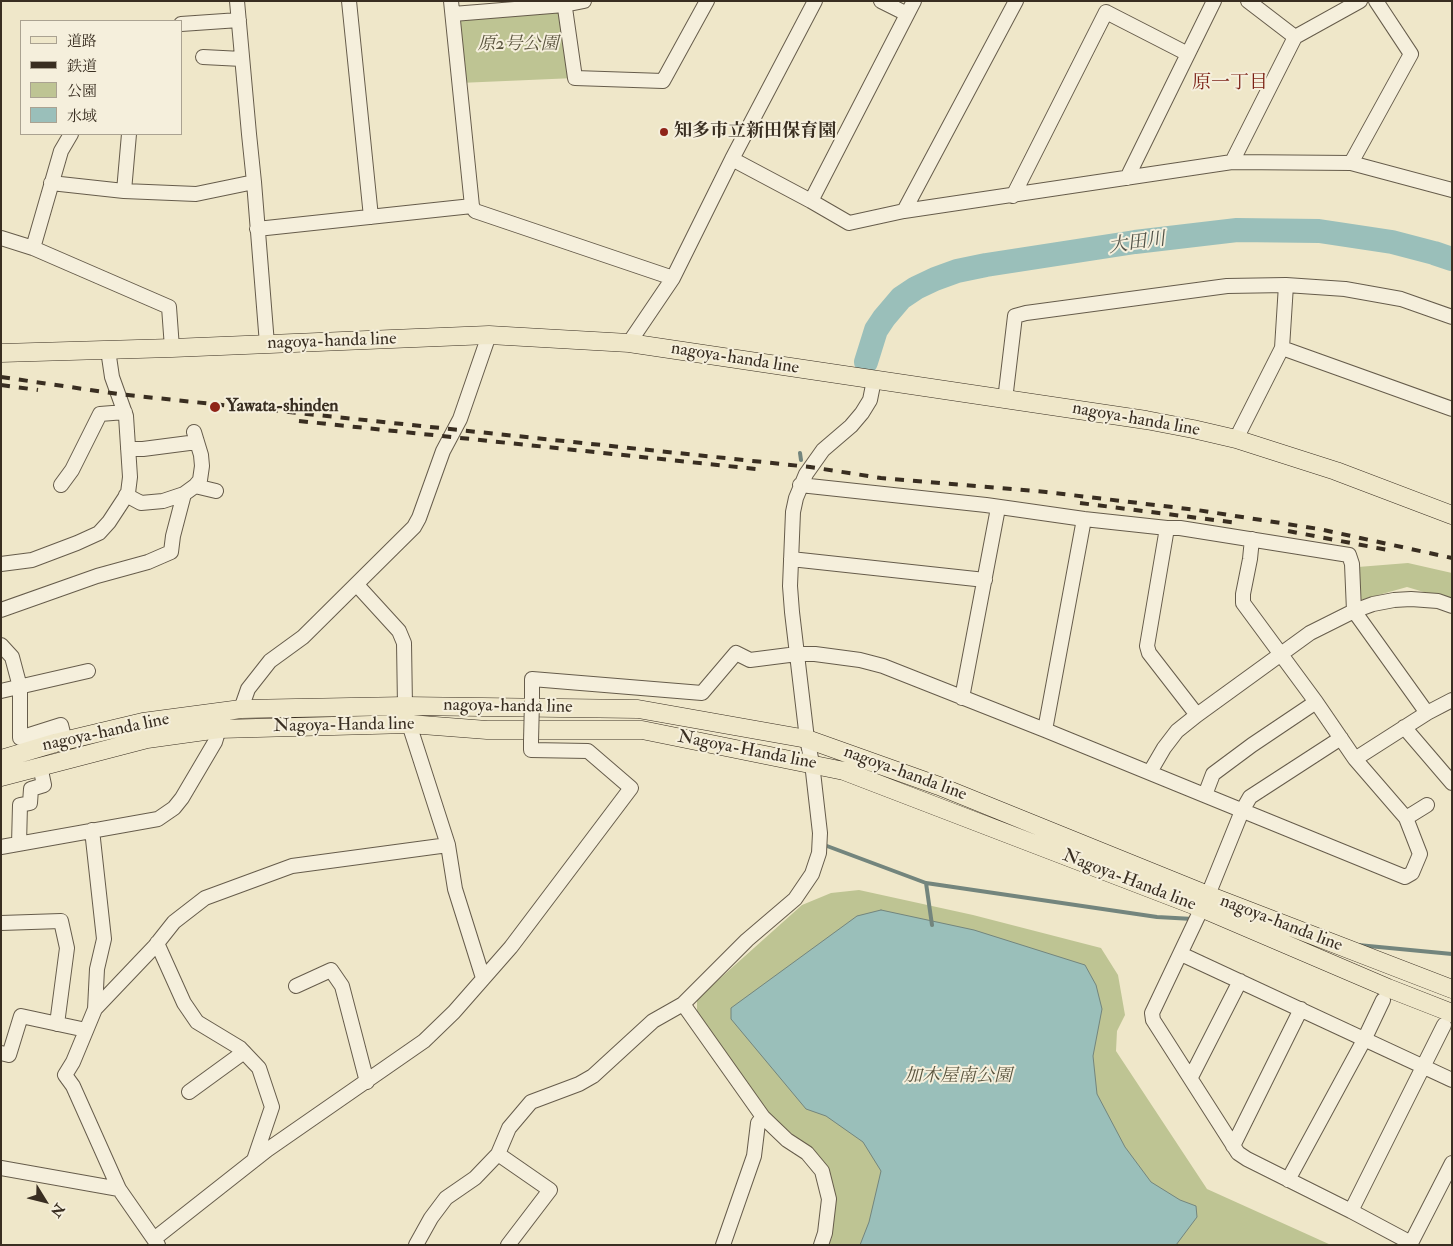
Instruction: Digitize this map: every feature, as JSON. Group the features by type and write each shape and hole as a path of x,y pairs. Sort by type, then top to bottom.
{"main road":[{"name":"nagoya-handa line","path":"1,353 488,335 629,343 1146,420 1236,439 1336,471 1452,515"},
{"name":"nagoya-handa line","path":"1,759 65,740 143,722 241,709 405,706 638,709 807,739 939,786 1204,902 1452,989"},
{"name":"Nagoya-Handa line","path":"1,777 147,739 219,729 409,724 487,730 642,730 844,771 1204,902 1388,988 1448,1019"}],"street":[{"path":"238,1 267,344"},
{"path":"349,1 371,217"},
{"path":"584,1 452,8 472,206 476,212 673,278"},
{"path":"564,3 575,78 663,81 707,1"},
{"path":"629,343 673,278 732,159 815,1"},
{"path":"881,1 907,14"},
{"path":"811,201 914,1"},
{"path":"904,211 1016,1"},
{"path":"1127,178 1214,1"},
{"path":"1248,1 1295,38"},
{"path":"1232,162 1295,38 1360,1"},
{"path":"1351,163 1411,54 1376,1"},
{"path":"1013,196 1106,12 1188,54"},
{"path":"182,24 239,20"},
{"path":"203,57 242,58"},
{"path":"33,248 61,151 70,135"},
{"path":"124,191 129,135"},
{"path":"732,159 849,223 904,211 1232,162 1351,163 1452,190"},
{"path":"51,183 124,191 196,194 254,182"},
{"path":"257,229 472,206"},
{"path":"1,238 33,248 169,307 172,348"},
{"path":"1236,439 1282,348 1286,285"},
{"path":"1005,400 1016,316 1035,312 1227,286 1286,285 1345,289 1401,299 1452,317"},
{"path":"241,709 248,689 270,661 303,637 357,586 408,534 419,518 442,451 460,419 488,335"},
{"path":"1282,348 1452,409"},
{"path":"1,564 32,560 99,534 128,493 130,476 125,412 112,377 108,350"},
{"path":"416,1245 431,1218 446,1198 475,1178 498,1154 509,1128 531,1102 579,1084 593,1076 653,1021 683,1004 747,940 795,899 812,874 820,843 790,586 793,512 800,486 806,474 823,450 851,426 862,413 870,400 874,380"},
{"path":"61,485 72,470 100,414 125,412"},
{"path":"126,495 141,503 163,501 189,490 200,480 201,472 201,455 196,437 143,450 128,448"},
{"path":"800,486 986,505 1084,519 1180,528 1349,555 1352,564 1354,611 1427,713"},
{"path":"189,490 216,491"},
{"path":"1,610 96,576 148,562 171,552 173,536 189,490"},
{"path":"962,698 998,508"},
{"path":"1045,730 1084,519"},
{"path":"1167,528 1147,646 1149,653 1197,715"},
{"path":"448,845 292,866 205,898 174,922 157,943 95,1009 73,1062 65,1075 73,1086 119,1189 156,1242 254,1160 424,1041 454,1012 511,947 631,788 588,751 531,750 532,679 702,693 736,653 750,660 797,654 826,655 860,660 883,666 1045,730 1406,877 1412,873 1420,854 1406,818 1355,759 1316,702 1243,603 1252,539"},
{"path":"791,559 985,580"},
{"path":"357,586 399,631 404,643 405,706 409,724 448,845 455,890 483,978"},
{"path":"1150,772 1164,748 1177,731 1310,633 1354,611 1373,604 1394,600 1438,601 1452,606"},
{"path":"1,645 12,657 20,687 20,738 61,725 65,740"},
{"path":"1,691 88,671"},
{"path":"1355,759 1427,713 1452,700"},
{"path":"1205,795 1212,774 1316,702"},
{"path":"1404,727 1452,783"},
{"path":"1,847 158,819 174,808 182,798 215,742 219,729"},
{"path":"1341,738 1250,797 1242,811 1181,954 1152,1013 1153,1020 1238,1153 1351,1211 1410,1244 1452,1163"},
{"path":"19,844 20,805 30,802 31,789 44,785 40,766"},
{"path":"1406,818 1427,805"},
{"path":"92,830 104,939 97,969 95,1009"},
{"path":"1,923 61,920 67,948 57,1024"},
{"path":"157,943 184,1003 197,1022 240,1048 259,1068 272,1107 254,1160"},
{"path":"1181,954 1452,1080"},
{"path":"296,986 331,970 342,986 367,1082"},
{"path":"1191,1077 1240,981"},
{"path":"1288,1180 1364,1040 1383,1000"},
{"path":"683,1004 764,1117 787,1140 807,1153 822,1171 829,1199 825,1233 821,1245"},
{"path":"1233,1146 1301,1009"},
{"path":"1,1053 9,1055 21,1016 86,1030"},
{"path":"1351,1211 1448,1019"},
{"path":"189,1092 244,1052"},
{"path":"723,1245 754,1156 758,1123 764,1117"},
{"path":"498,1154 550,1190 508,1245"},
{"path":"1,1168 119,1189"}],"green space":[{"name":"原2号公園","path":"564,5 575,78 459,83 453,14"},
{"path":"1408,563 1452,573 1451,600 1407,587 1357,601 1358,567"},
{"name":"加木屋南公園","path":"859,890 973,915 1101,948 1118,975 1125,1015 1117,1031 1116,1051 1207,1189 1331,1245 829,1245 832,1237 835,1202 818,1156 770,1115 697,1015 697,999 802,905 831,893"}],"water":[{"name":"加木屋南公園","path":"881,910 974,930 1085,965 1096,985 1102,1009 1093,1056 1097,1094 1125,1147 1151,1182 1180,1200 1196,1206 1197,1217 1176,1245 860,1245 869,1222 881,1171 863,1142 826,1116 806,1109 731,1019 731,1008 857,916"}],"waterway":[{"name":"大田川","path":"866,362 876,330 901,298 935,279 957,271 986,265 1135,242 1237,230 1319,231 1392,242 1452,259"},
{"name":"大田川","path":"864,367 866,362"},
{"path":"800,453 801,460"},
{"path":"827,846 926,883 1157,917 1193,919"},
{"path":"926,883 932,925"},
{"path":"1358,945 1452,954"}],"railway":[{"path":"1,377 118,394 810,467 881,478 1046,492 1197,510 1319,529 1452,558"},
{"path":"1,385 38,390"},
{"path":"299,421 756,469"},
{"path":"1080,503 1238,523"},
{"path":"1288,531 1393,551"}],"place":[{"name":"知多市立新田保育園","path":"664,132"},
{"name":"Yawata-shinden","path":"215,407"}],"district":[{"name":"原一丁目","path":"1230,84"}]}
